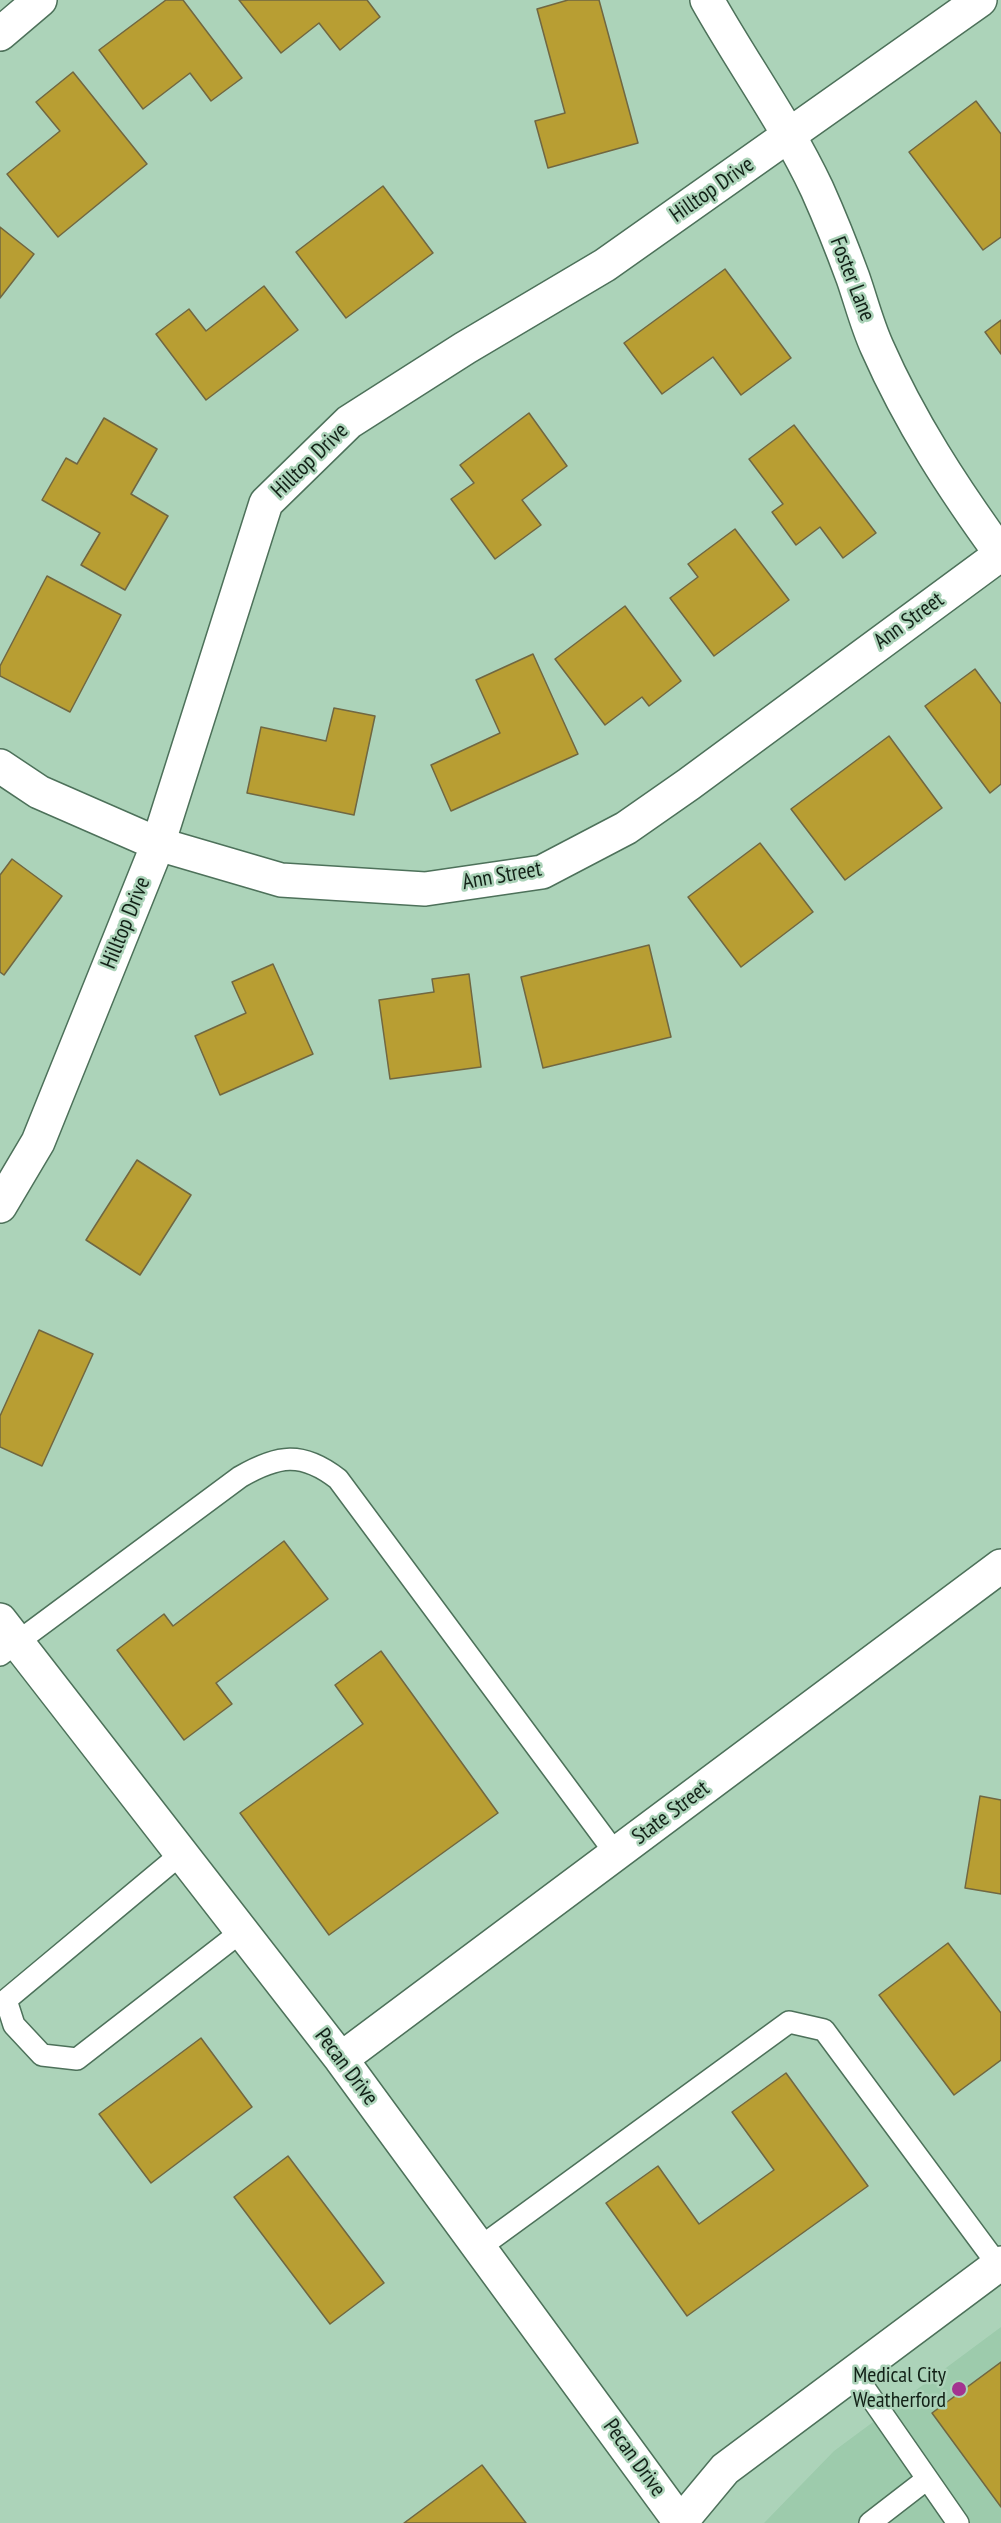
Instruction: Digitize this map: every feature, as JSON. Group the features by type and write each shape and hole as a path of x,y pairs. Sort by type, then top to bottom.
{"street":[{"path":"0,34 40,0"},
{"name":"Foster Lane","path":"707,0 789,135 818,191 853,278 876,345 912,419 954,490 1001,554"},
{"name":"Hilltop Drive","path":"0,1206 38,1142 158,844 266,502 349,422 465,348 605,265 980,0"},
{"name":"Ann Street","path":"0,766 39,792 158,844 280,880 425,889 542,872 626,828 671,797 1001,554"},
{"name":"State Street","path":"341,2059 1001,1566"},
{"name":"Pecan Drive","path":"6,1639 181,1854 341,2059 680,2522"},
{"path":"680,2522 725,2469 999,2264"}],"lane":[{"path":"6,1639 263,1464 282,1459 303,1459 322,1466 338,1479 616,1854"},
{"path":"181,1854 6,2000 14,2025 42,2055 77,2059 242,1931"},
{"path":"479,2248 789,2022 824,2030 999,2264"},
{"path":"854,2373 958,2523"},
{"path":"870,2523 927,2479"}],"shaded area":[{"name":"Medical City Weatherford","path":"1001,2327 1001,2523 764,2523 834,2451"}],"building":[{"path":"166,0 183,0 242,78 211,101 190,73 143,109 99,50"},
{"path":"239,0 367,0 380,17 340,50 319,23 281,53"},
{"path":"568,0 599,0 638,143 548,168 535,121 565,113 537,9"},
{"path":"73,72 147,164 58,237 7,174 60,131 36,102"},
{"path":"976,101 1001,134 1001,237 983,250 909,152"},
{"path":"383,186 433,253 346,318 296,252"},
{"path":"0,227 34,254 0,298"},
{"path":"725,269 791,358 741,395 713,357 662,394 624,343"},
{"path":"264,286 298,330 206,400 156,334 189,309 206,331"},
{"path":"1001,320 1001,354 985,332"},
{"path":"529,413 567,466 522,500 541,525 495,559 451,499 474,483 460,465"},
{"path":"104,418 157,449 131,494 168,516 125,590 81,565 100,533 42,500 66,458 77,464"},
{"path":"794,425 876,533 843,558 820,527 796,545 772,512 783,504 749,459"},
{"path":"735,529 789,600 714,656 670,598 698,577 688,564"},
{"path":"47,576 121,615 70,712 0,676 0,666"},
{"path":"625,606 681,681 649,706 642,697 605,725 555,659"},
{"path":"533,654 578,754 451,811 431,765 500,733 476,680"},
{"path":"975,669 1001,704 1001,784 990,793 925,706"},
{"path":"334,708 375,716 354,815 247,793 261,727 326,741"},
{"path":"889,736 942,808 845,880 791,809"},
{"path":"760,843 813,912 741,967 688,897"},
{"path":"12,859 62,896 4,975 0,972 0,875"},
{"path":"649,945 671,1037 543,1068 521,977"},
{"path":"273,964 313,1054 220,1095 195,1036 246,1013 232,982"},
{"path":"469,974 481,1067 390,1079 379,1000 434,992 432,979"},
{"path":"137,1160 191,1195 140,1275 86,1240"},
{"path":"39,1330 93,1354 42,1466 0,1447 0,1416"},
{"path":"284,1541 328,1599 216,1683 232,1704 184,1740 117,1650 164,1614 173,1626"},
{"path":"381,1651 498,1813 329,1935 240,1813 363,1724 335,1685"},
{"path":"980,1796 1001,1800 1001,1894 965,1888"},
{"path":"948,1943 1001,2013 1001,2060 954,2095 879,1995"},
{"path":"201,2038 252,2107 151,2183 99,2114"},
{"path":"786,2073 868,2186 687,2316 606,2203 658,2166 699,2224 774,2170 732,2112"},
{"path":"288,2156 384,2283 330,2324 234,2197"},
{"name":"Medical City Weatherford","path":"1001,2362 1001,2507 932,2413"},
{"path":"482,2465 526,2523 404,2523"}],"place":[{"name":"Medical City Weatherford","path":"959,2389"}]}
